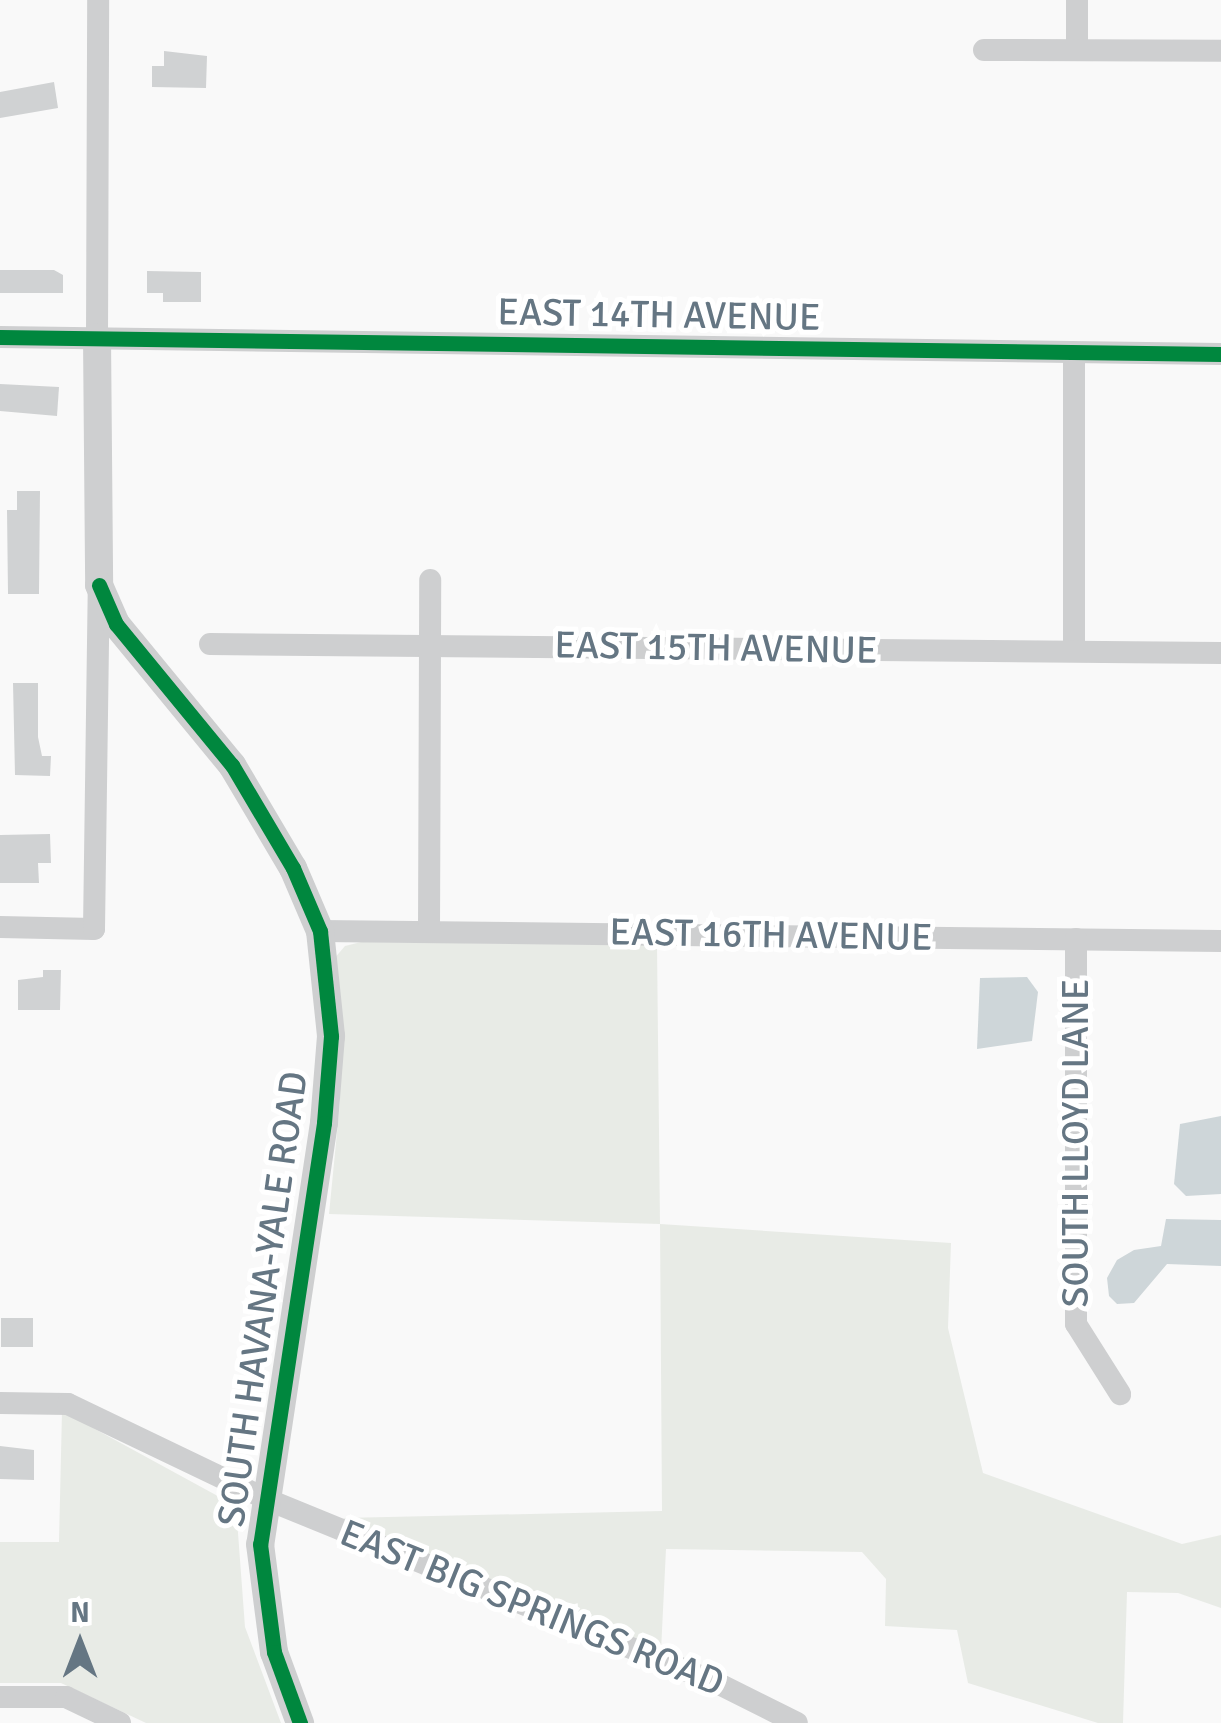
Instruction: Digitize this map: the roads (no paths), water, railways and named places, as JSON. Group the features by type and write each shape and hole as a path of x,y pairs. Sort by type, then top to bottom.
{"street":[{"path":"0,927 94,929 99,585 98,0"},
{"path":"1077,0 1077,50"},
{"path":"984,50 1221,51"},
{"name":"EAST 14TH AVENUE","path":"0,338 1221,354"},
{"path":"1074,354 1074,651"},
{"path":"429,930 430,580"},
{"name":"SOUTH HAVANA-YALE ROAD","path":"99,585 116,624 232,765 293,868 320,930 330,1036 324,1123 266,1499 262,1592 274,1652 300,1723"},
{"name":"EAST 15TH AVENUE","path":"210,644 1221,653"},
{"name":"EAST 16TH AVENUE","path":"320,930 1221,941"},
{"name":"SOUTH LLOYD LANE","path":"1076,939 1076,1324 1120,1394"},
{"path":"0,1402 68,1404 266,1499"},
{"name":"EAST BIG SPRINGS ROAD","path":"266,1499 720,1684 797,1723"},
{"path":"0,1697 66,1698 120,1723"}]}
